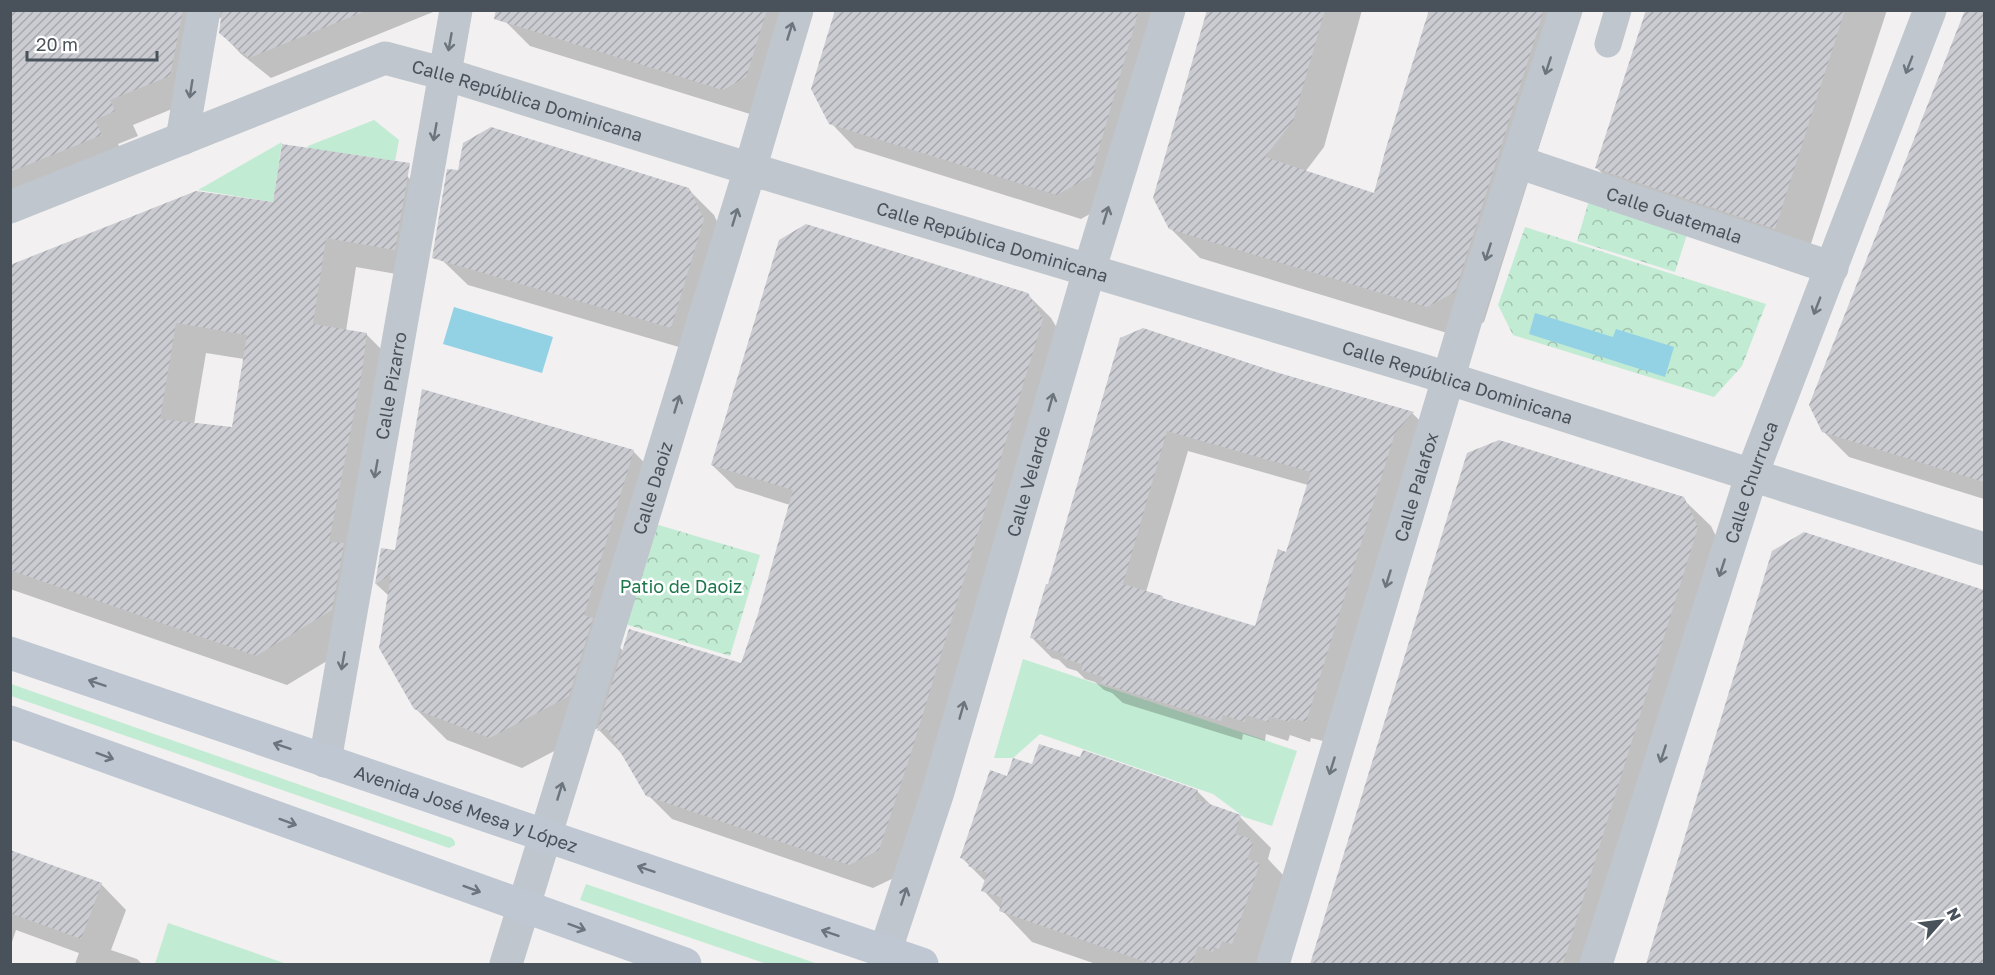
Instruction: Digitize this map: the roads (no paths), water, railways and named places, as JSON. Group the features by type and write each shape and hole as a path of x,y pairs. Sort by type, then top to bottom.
{"street":[{"path":"182,139 204,10"},
{"name":"Calle Pizarro","path":"325,761 456,10"},
{"name":"Calle Daoiz","path":"506,964 750,169 796,10"},
{"name":"Calle Velarde","path":"885,952 938,792 1089,271 1169,10"},
{"name":"Calle Palafox","path":"1273,964 1448,379 1566,10"},
{"name":"Calle Churruca","path":"1596,964 1752,474 1930,10"},
{"name":"Calle República Dominicana","path":"10,207 385,58 445,74 750,169 1448,379 1984,549"},
{"name":"Calle Guatemala","path":"1518,162 1832,268"},
{"name":"Avenida José Mesa y López","path":"10,653 922,964"},
{"path":"10,722 685,964"}],"lane":[{"path":"1608,44 1618,10"}],"water":[{"path":"454,307 553,337 542,373 443,344"},
{"path":"1535,313 1613,337 1616,329 1674,347 1665,377 1529,334"}],"park label":[{"name":"Patio de Daoiz","path":"681,586"}]}
